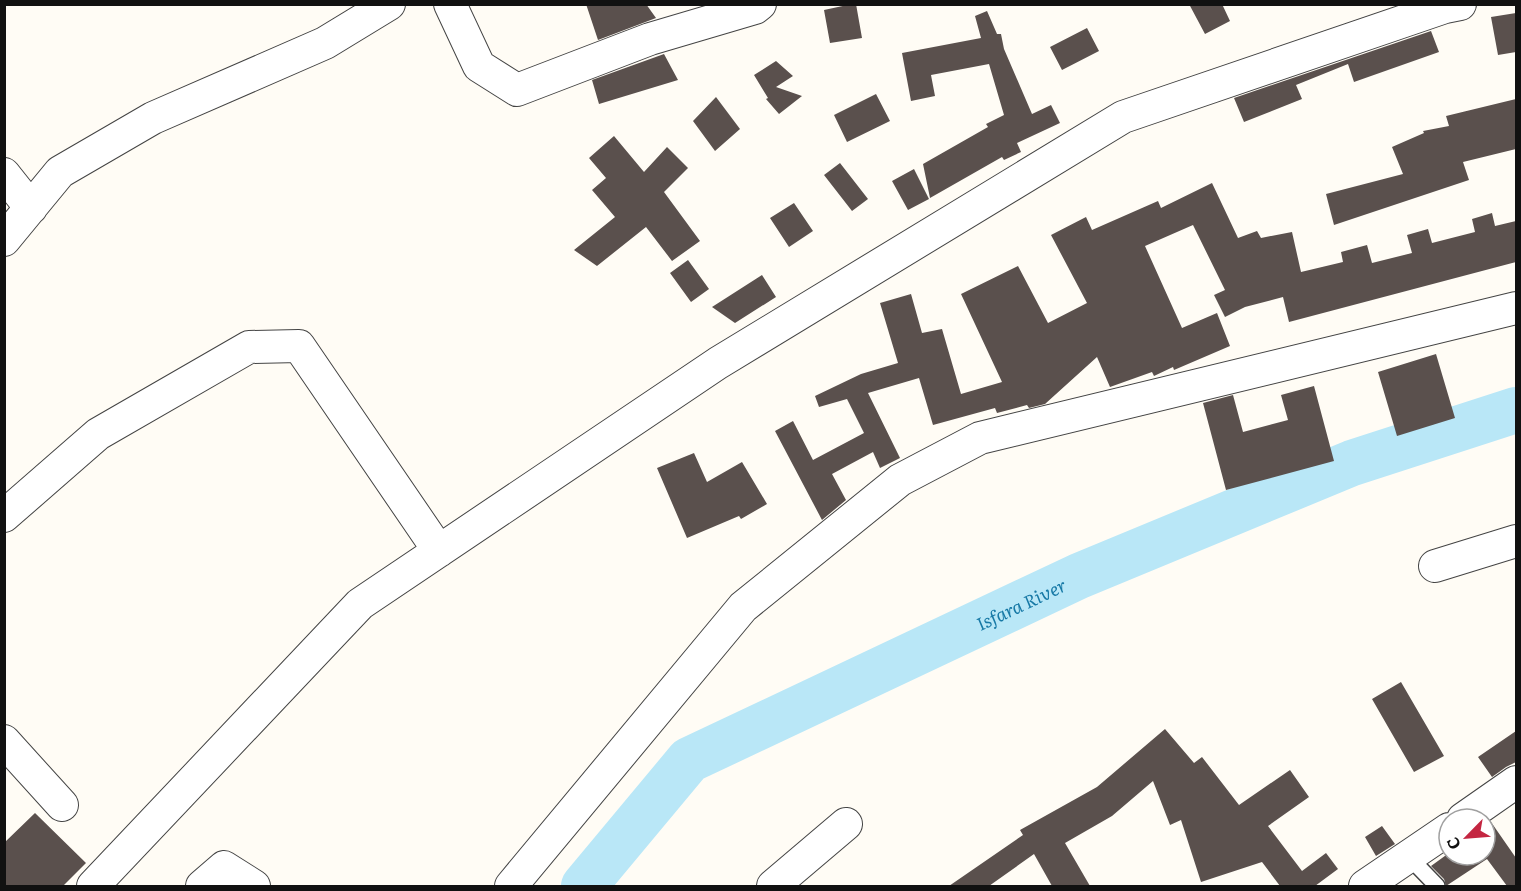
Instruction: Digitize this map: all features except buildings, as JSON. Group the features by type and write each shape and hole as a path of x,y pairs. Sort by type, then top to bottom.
{"street":[{"path":"4,240 60,172 153,118 326,43 389,4"},
{"path":"450,4 479,66 517,90 650,39 755,8 760,4"},
{"path":"93,886 360,604 718,363 1123,117 1445,7 1460,4"},
{"path":"4,174 31,208"},
{"path":"511,886 743,607 900,480 980,438 1516,308"},
{"path":"4,516 98,435 249,347 299,346 438,551"},
{"path":"1435,566 1516,541"},
{"path":"4,741 62,805"},
{"path":"1480,807 1516,782"},
{"path":"773,886 846,824"},
{"path":"1365,886 1437,836"},
{"path":"202,886 224,867 254,886"}],"lane":[{"path":"1409,856 1437,886"}],"waterway":[{"name":"Isfara River","path":"584,886 689,760 1079,576 1352,463 1516,410"}]}
